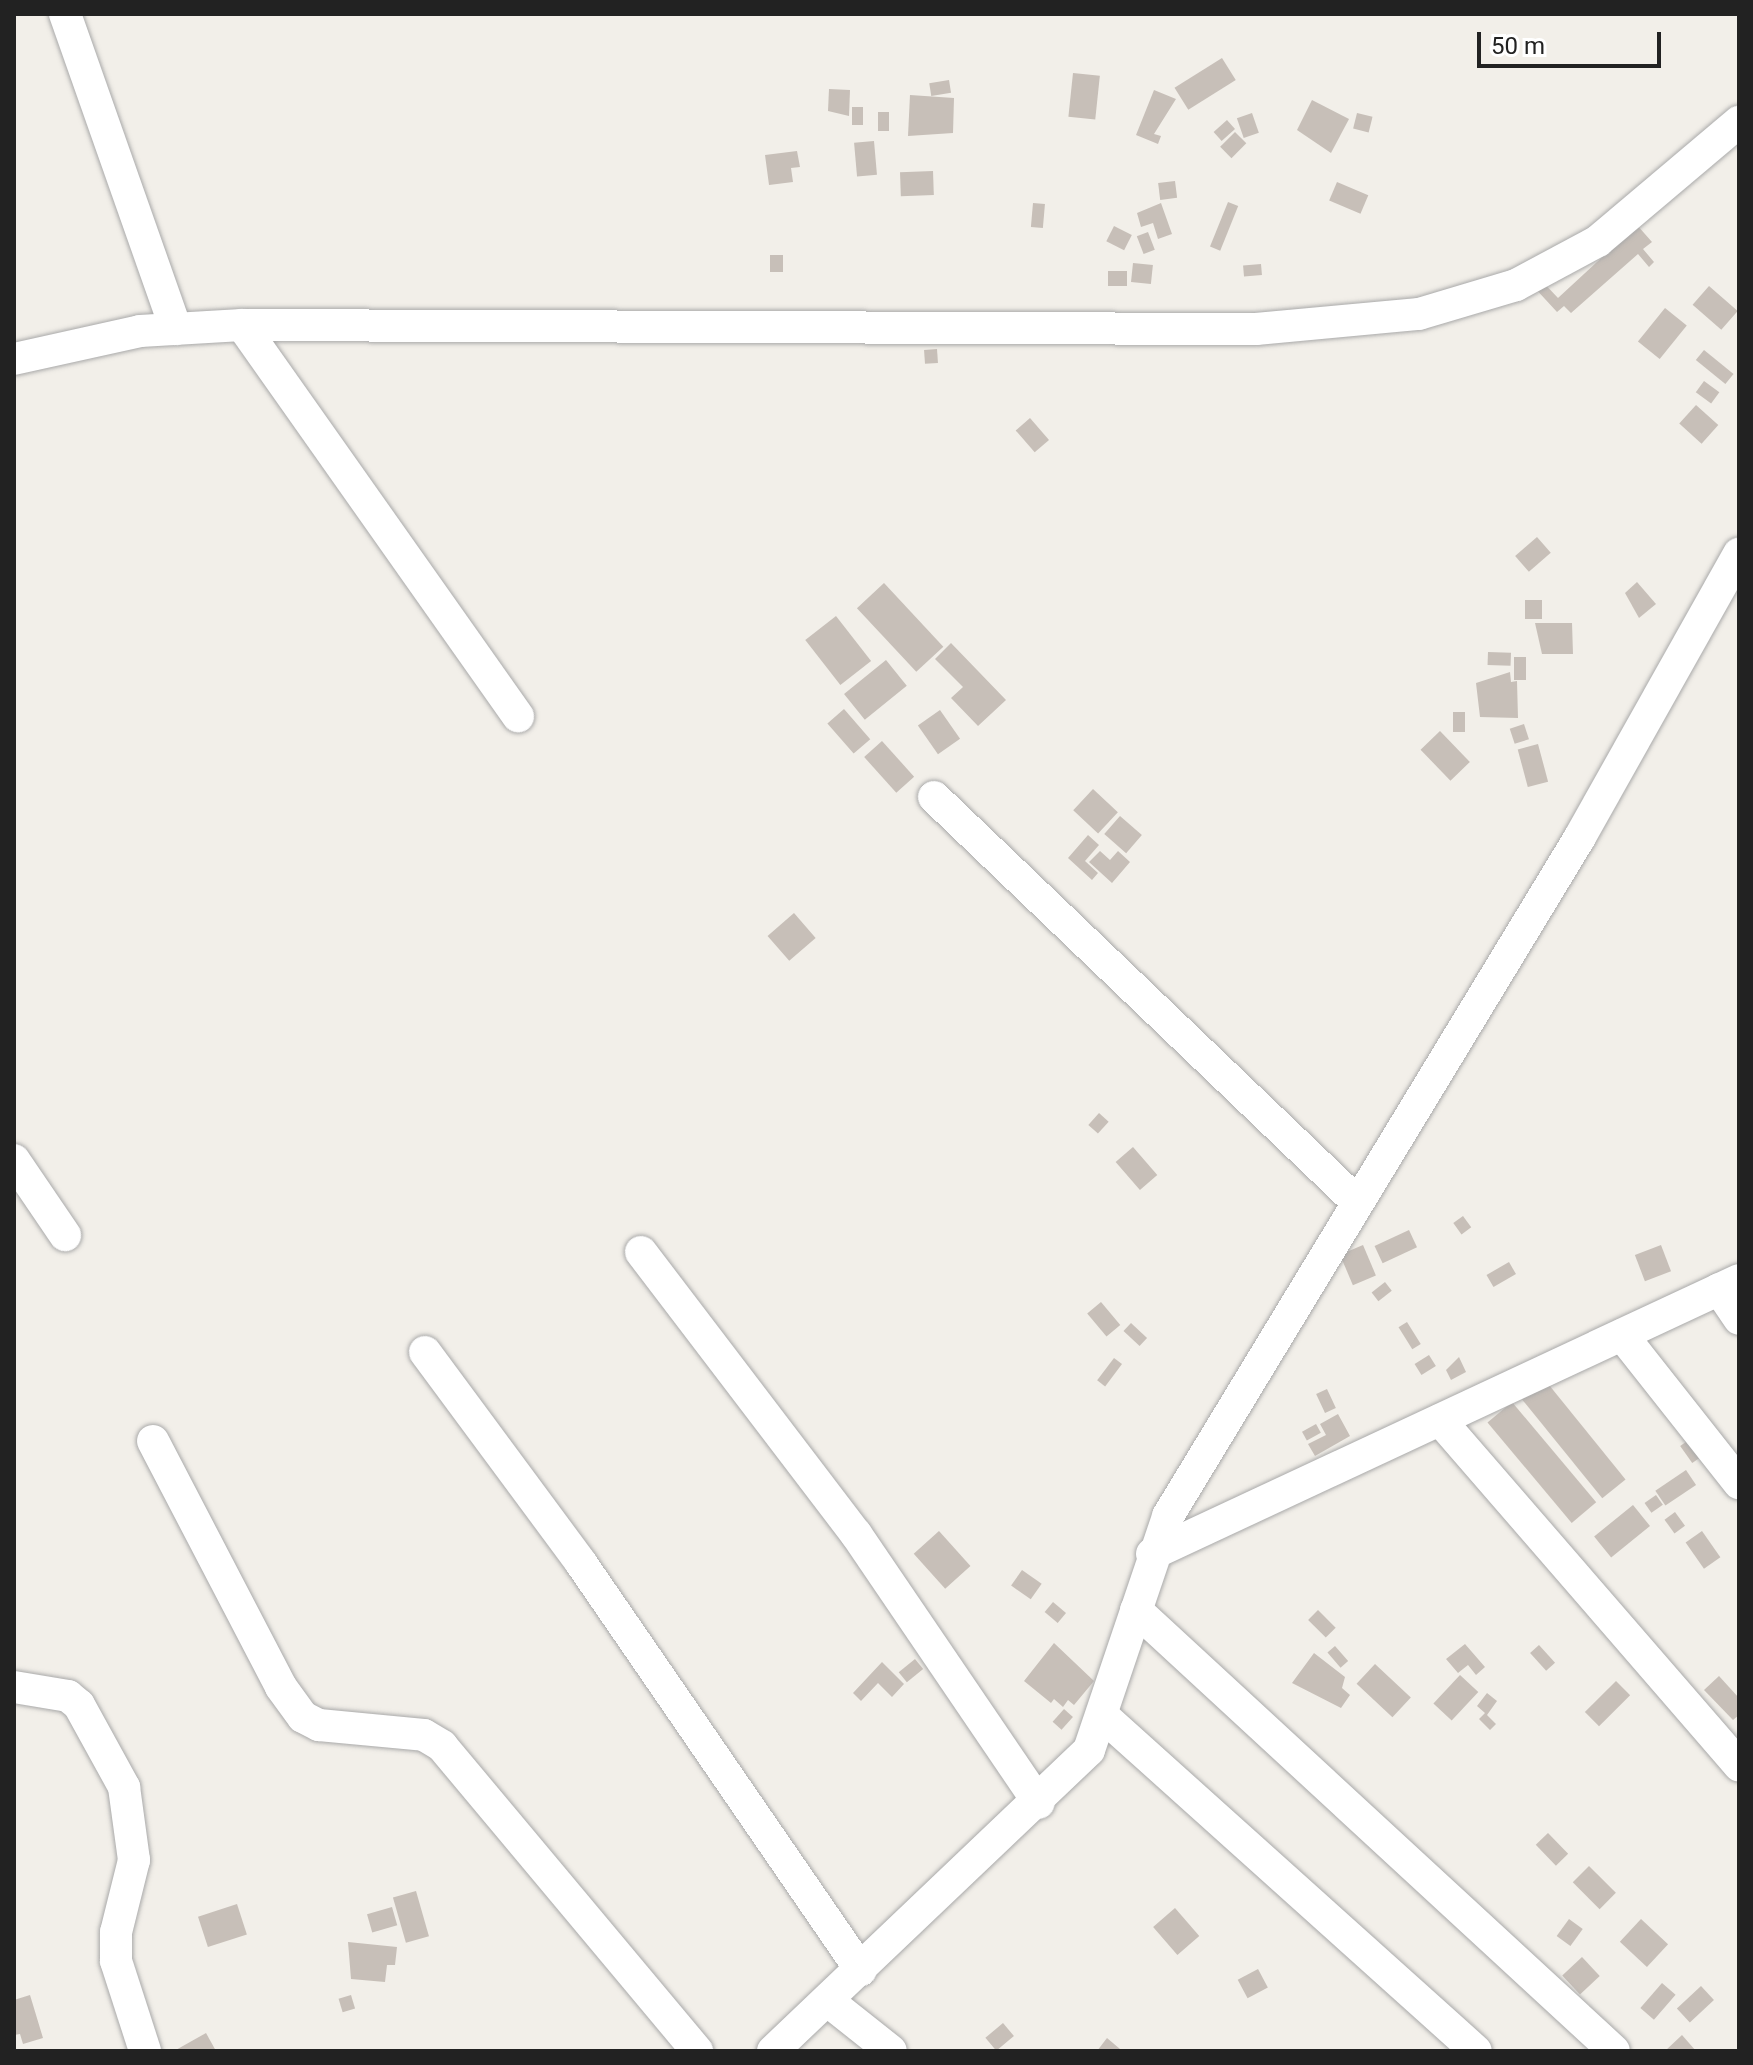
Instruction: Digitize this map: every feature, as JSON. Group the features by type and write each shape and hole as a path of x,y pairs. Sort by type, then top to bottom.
{"street":[{"path":"65,14 176,329"},
{"path":"14,359 140,331 242,325 1256,329 1419,314 1516,285 1598,241 1739,122"},
{"path":"242,325 518,716"},
{"path":"773,2051 1039,1803 1089,1750 1103,1716 1152,1554 1168,1516 1356,1201 1580,837 1739,554"},
{"path":"934,797 1356,1201"},
{"path":"14,1160 65,1235"},
{"path":"641,1252 856,1534 1039,1803"},
{"path":"1152,1554 1729,1285 1739,1319"},
{"path":"1622,1335 1739,1483"},
{"path":"425,1352 581,1563 861,1970"},
{"path":"1440,1420 1739,1765"},
{"path":"153,1441 281,1687 303,1717 319,1725 424,1735 442,1746 697,2051"},
{"path":"1136,1610 1614,2051"},
{"path":"14,1687 68,1696 79,1705 124,1787 134,1860 116,1932 116,1961 145,2051"},
{"path":"1103,1716 1476,2051"},
{"path":"828,2001 891,2051"}],"building":[{"path":"1222,58 1236,80 1188,110 1175,88"},
{"path":"1073,73 1100,76 1095,120 1068,117"},
{"path":"949,80 951,93 931,96 929,83"},
{"path":"829,89 850,90 849,116 828,111"},
{"path":"1154,90 1176,99 1154,134 1161,136 1158,144 1136,135"},
{"path":"910,95 954,98 953,133 908,136"},
{"path":"1312,100 1349,119 1331,153 1297,130"},
{"path":"852,107 863,107 863,125 852,125"},
{"path":"878,112 889,112 889,131 878,131"},
{"path":"1252,113 1259,133 1244,138 1237,118"},
{"path":"1357,113 1373,117 1369,132 1353,129"},
{"path":"1227,120 1235,129 1222,141 1214,132"},
{"path":"1235,132 1246,143 1231,158 1220,147"},
{"path":"874,141 877,175 857,177 854,143"},
{"path":"797,151 800,167 791,168 793,182 769,185 765,155"},
{"path":"933,171 934,195 901,196 900,172"},
{"path":"1175,181 1177,198 1160,200 1158,183"},
{"path":"1337,182 1368,195 1360,214 1329,200"},
{"path":"1228,202 1238,206 1220,251 1210,247"},
{"path":"1033,203 1045,204 1043,228 1031,227"},
{"path":"1161,203 1172,234 1158,239 1153,223 1141,227 1137,213"},
{"path":"1637,225 1652,242 1643,249 1654,262 1649,267 1638,254 1571,313 1564,306 1557,312 1533,286 1540,279 1558,298"},
{"path":"1114,226 1132,235 1124,250 1106,241"},
{"path":"1148,232 1155,250 1144,254 1137,236"},
{"path":"770,255 783,255 783,272 770,272"},
{"path":"1133,263 1153,265 1151,284 1131,282"},
{"path":"1261,264 1262,275 1244,277 1243,266"},
{"path":"1108,271 1127,271 1127,286 1108,286"},
{"path":"1709,286 1738,311 1721,330 1693,305"},
{"path":"1665,308 1687,326 1660,359 1638,341"},
{"path":"937,349 938,363 925,364 924,350"},
{"path":"1704,350 1734,374 1725,384 1696,360"},
{"path":"1704,381 1719,392 1711,403 1696,392"},
{"path":"1696,405 1718,425 1702,444 1679,424"},
{"path":"1030,418 1049,440 1035,452 1016,430"},
{"path":"1537,537 1551,553 1529,572 1515,556"},
{"path":"1637,582 1656,604 1639,618 1625,593"},
{"path":"884,583 943,647 916,672 857,608"},
{"path":"1525,600 1542,600 1542,619 1525,619"},
{"path":"836,616 871,661 840,685 805,640"},
{"path":"1535,623 1572,623 1573,654 1542,654"},
{"path":"951,643 1006,700 978,726 951,698 963,687 935,659"},
{"path":"1488,652 1511,653 1511,666 1488,665"},
{"path":"1514,657 1526,657 1526,680 1514,680"},
{"path":"886,660 907,686 865,720 844,694"},
{"path":"1510,672 1511,682 1517,681 1518,718 1480,717 1476,683"},
{"path":"844,709 870,739 854,754 827,723"},
{"path":"940,710 960,739 938,754 918,725"},
{"path":"1453,712 1465,712 1465,732 1453,732"},
{"path":"1524,724 1529,739 1515,744 1510,729"},
{"path":"1440,731 1470,762 1450,781 1421,750"},
{"path":"882,741 914,777 896,793 864,757"},
{"path":"1538,744 1548,782 1528,787 1518,749"},
{"path":"1093,789 1118,812 1098,833 1073,810"},
{"path":"1120,816 1142,835 1126,853 1104,834"},
{"path":"1088,835 1099,845 1085,861 1098,873 1092,880 1068,858"},
{"path":"1100,851 1110,860 1118,851 1130,862 1112,883 1089,862"},
{"path":"794,913 816,938 789,961 768,936"},
{"path":"1099,1113 1109,1122 1098,1134 1088,1125"},
{"path":"1133,1147 1157,1175 1140,1190 1116,1162"},
{"path":"1463,1216 1471,1227 1462,1234 1453,1223"},
{"path":"1409,1230 1417,1247 1383,1263 1375,1246"},
{"path":"1363,1245 1376,1275 1353,1285 1340,1255"},
{"path":"1661,1245 1671,1271 1645,1281 1635,1255"},
{"path":"1509,1262 1516,1274 1493,1287 1486,1275"},
{"path":"1385,1282 1392,1291 1378,1301 1372,1292"},
{"path":"1101,1302 1120,1325 1106,1337 1087,1314"},
{"path":"1407,1322 1421,1344 1412,1349 1399,1327"},
{"path":"1131,1323 1147,1338 1140,1346 1123,1331"},
{"path":"1429,1355 1436,1366 1421,1375 1415,1364"},
{"path":"1459,1357 1466,1372 1451,1380 1446,1370"},
{"path":"1114,1358 1122,1364 1105,1386 1097,1380"},
{"path":"1545,1380 1626,1479 1602,1498 1522,1399"},
{"path":"1327,1389 1336,1408 1325,1413 1316,1394"},
{"path":"1512,1402 1596,1502 1572,1523 1487,1423"},
{"path":"1338,1414 1350,1436 1315,1456 1308,1444 1326,1435 1320,1424"},
{"path":"1316,1424 1321,1433 1307,1441 1302,1432"},
{"path":"1690,1439 1702,1456 1692,1463 1680,1446"},
{"path":"1686,1470 1696,1485 1665,1506 1655,1491"},
{"path":"1656,1495 1663,1505 1651,1513 1645,1503"},
{"path":"1633,1505 1650,1526 1611,1557 1594,1536"},
{"path":"1675,1512 1685,1526 1674,1533 1664,1520"},
{"path":"939,1531 970,1566 945,1589 914,1554"},
{"path":"1702,1531 1720,1557 1704,1569 1686,1542"},
{"path":"1022,1570 1042,1584 1031,1599 1011,1586"},
{"path":"1053,1602 1066,1613 1058,1623 1045,1612"},
{"path":"1318,1610 1336,1628 1326,1638 1308,1620"},
{"path":"1054,1643 1094,1681 1074,1705 1068,1700 1063,1707 1054,1699 1051,1703 1024,1681"},
{"path":"1465,1644 1485,1667 1476,1675 1468,1665 1458,1673 1446,1659"},
{"path":"1539,1645 1555,1663 1546,1671 1530,1653"},
{"path":"1335,1646 1348,1661 1341,1668 1327,1653"},
{"path":"1314,1653 1345,1677 1342,1688 1350,1695 1341,1708 1292,1683"},
{"path":"915,1659 923,1669 907,1682 899,1672"},
{"path":"882,1662 904,1684 892,1697 878,1683 861,1701 853,1693"},
{"path":"1375,1664 1411,1697 1392,1717 1357,1684"},
{"path":"1460,1675 1478,1692 1452,1721 1433,1704"},
{"path":"1719,1676 1739,1698 1739,1715 1733,1720 1704,1690"},
{"path":"1616,1681 1630,1695 1599,1726 1585,1712"},
{"path":"1487,1693 1497,1701 1487,1715 1496,1724 1490,1730 1479,1719 1485,1713 1477,1706"},
{"path":"1064,1709 1073,1717 1062,1730 1053,1722"},
{"path":"1548,1833 1568,1854 1556,1866 1536,1845"},
{"path":"1589,1866 1616,1893 1600,1909 1573,1882"},
{"path":"416,1891 429,1936 406,1943 393,1898"},
{"path":"237,1904 247,1934 208,1947 198,1917"},
{"path":"392,1907 397,1925 372,1932 367,1914"},
{"path":"1175,1908 1199,1936 1177,1955 1153,1927"},
{"path":"1569,1919 1583,1929 1570,1946 1557,1936"},
{"path":"1641,1919 1668,1944 1647,1967 1620,1942"},
{"path":"348,1942 397,1947 395,1965 387,1965 385,1982 351,1979"},
{"path":"1582,1957 1600,1976 1580,1994 1562,1975"},
{"path":"1258,1969 1268,1988 1248,1998 1238,1980"},
{"path":"1662,1983 1676,1995 1654,2020 1640,2008"},
{"path":"1701,1986 1714,2000 1690,2022 1677,2009"},
{"path":"30,1995 43,2038 23,2044 20,2034 14,2035 14,2000"},
{"path":"351,1995 355,2008 343,2012 339,1999"},
{"path":"1003,2023 1014,2036 996,2051 985,2038"},
{"path":"206,2033 216,2051 174,2051"},
{"path":"1682,2035 1696,2051 1665,2051"},
{"path":"1107,2038 1120,2049 1118,2051 1097,2051"}]}
